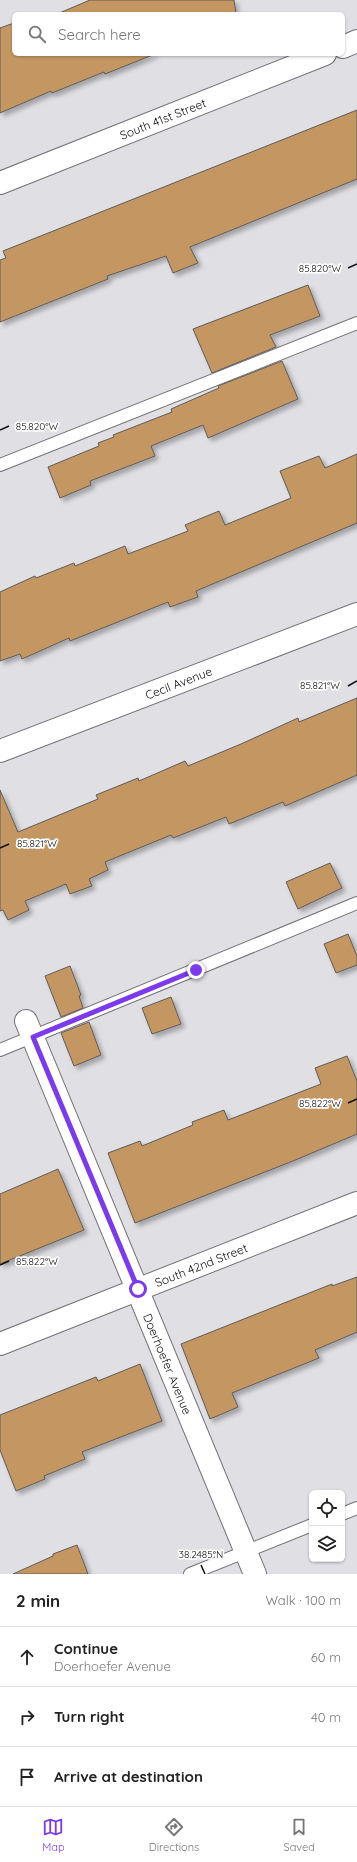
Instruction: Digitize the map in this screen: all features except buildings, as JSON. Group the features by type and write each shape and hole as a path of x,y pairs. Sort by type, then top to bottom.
{"street":[{"path":"345,46 357,42"},
{"name":"South 41st Street","path":"0,183 320,56"},
{"name":"Cecil Avenue","path":"0,751 357,614"},
{"name":"Doerhoefer Avenue","path":"29,1029 256,1574"},
{"name":"South 42nd Street","path":"0,1344 357,1203"}],"lane":[{"path":"0,465 357,323"},
{"path":"0,1050 29,1029 357,903"},
{"path":"345,1513 357,1508"},
{"path":"190,1574 309,1526"}],"route":[{"path":"138,1289 33,1037 196,970"}]}
